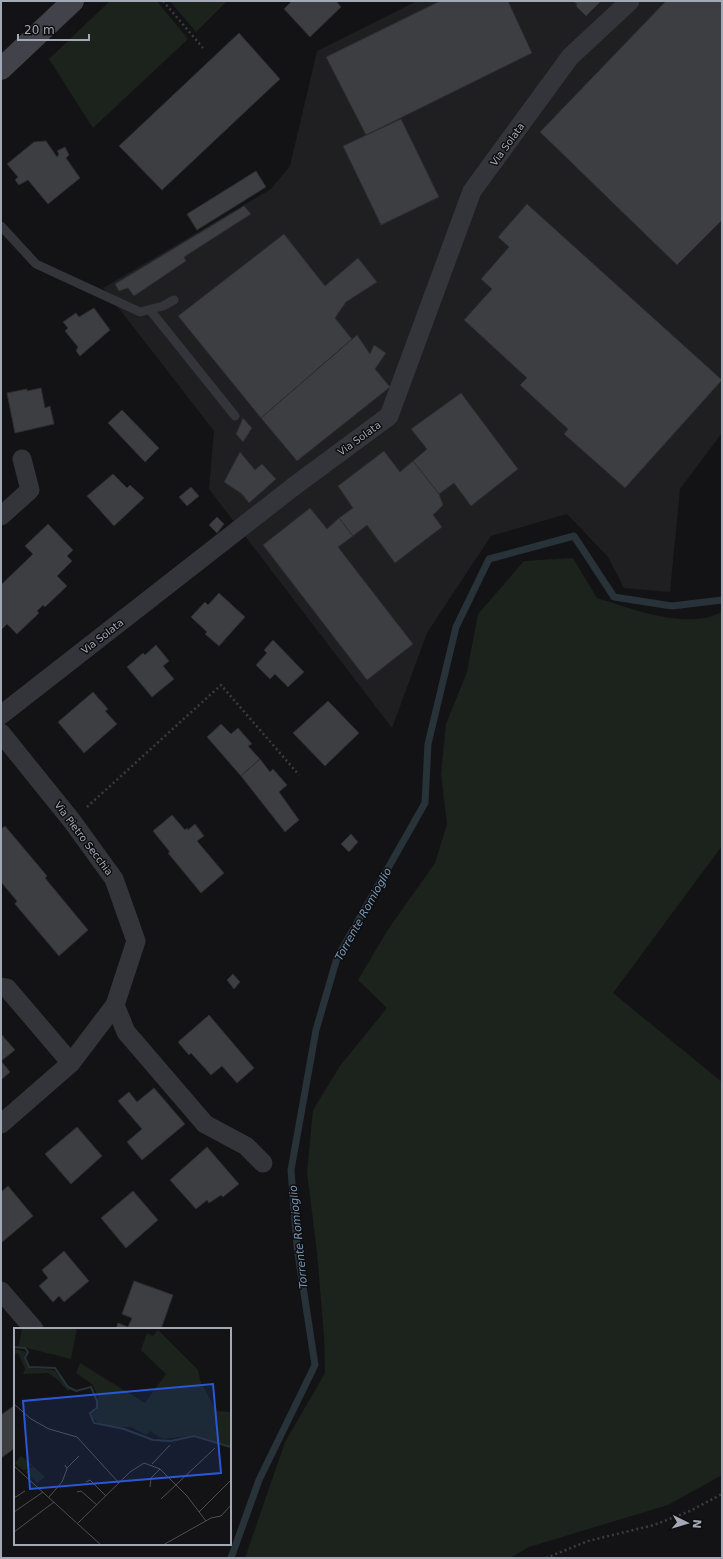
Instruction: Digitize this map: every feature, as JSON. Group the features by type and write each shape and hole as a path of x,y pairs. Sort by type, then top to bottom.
{"street":[{"path":"1,68 73,1"},
{"name":"Via Solata","path":"1,715 293,487 389,416 472,192 570,57 630,1"},
{"path":"1,516 30,490 22,459"},
{"name":"Via Pietro Secchia","path":"1,734 72,821 114,879 136,941 115,1005 71,1063 1,1124"},
{"path":"1,987 6,988 71,1063"},
{"path":"115,1005 126,1032 205,1124 246,1146 263,1163"},
{"path":"1,1291 33,1328"}],"lane":[{"path":"1,226 36,264 140,312 163,306 174,300"},
{"path":"150,310 235,416"}],"path":[{"path":"163,1 203,48"},
{"path":"72,821 221,684 299,776"},
{"path":"546,1558 588,1541 654,1525 690,1511 722,1494"}],"shaded area":[{"path":"110,1 158,1 188,39 93,128 49,59"},
{"path":"170,1 227,1 196,32"},
{"path":"417,1 722,1 722,433 680,489 670,592 624,588 608,557 567,514 491,536 427,633 392,728 209,489 214,431 103,288 271,189 290,166 317,51"},
{"path":"573,558 597,598 650,614 678,619 705,618 722,612 722,846 613,993 722,1082 722,1475 668,1505 529,1547 510,1558 245,1558 285,1442 325,1373 324,1336 317,1252 307,1172 313,1110 340,1066 387,1008 358,980 387,931 435,863 447,824 441,774 446,724 467,672 478,614 524,561"}],"building":[{"path":"292,1 336,1 341,7 310,37 284,9"},
{"path":"440,1 508,1 532,53 366,135 326,57"},
{"path":"573,1 601,1 586,16"},
{"path":"666,1 722,1 722,220 677,265 540,132"},
{"path":"239,33 280,79 162,190 119,146"},
{"path":"401,119 439,197 381,225 343,146"},
{"path":"46,141 57,157 59,154 57,151 65,147 69,155 66,158 80,178 48,204 28,180 19,185 15,180 18,177 7,164 34,142"},
{"path":"256,171 266,187 197,230 187,214"},
{"path":"527,204 722,380 625,488 564,434 568,429 520,385 527,378 464,320 492,289 481,279 509,247 498,237"},
{"path":"244,206 251,214 184,257 186,261 134,296 128,288 119,291 115,284"},
{"path":"284,234 325,286 358,258 377,282 346,302 335,318 352,339 261,418 178,316"},
{"path":"94,308 110,330 80,356 76,351 78,347 65,331 68,328 63,322 76,313 79,317"},
{"path":"357,335 370,354 374,345 386,353 375,369 390,387 297,461 261,418"},
{"path":"41,388 45,408 50,406 54,424 15,433 7,393"},
{"path":"461,393 518,469 471,506 454,483 439,494 413,461 427,449 411,429"},
{"path":"122,410 159,448 145,462 108,423"},
{"path":"243,418 252,428 243,442 236,434"},
{"path":"384,451 400,472 413,461 439,494 443,505 433,515 442,527 395,563 367,525 353,536 339,518 353,508 338,486"},
{"path":"240,452 255,470 262,464 276,479 249,503 242,494 224,482"},
{"path":"113,474 127,488 130,485 144,498 114,526 87,496"},
{"path":"191,487 199,496 187,506 179,497"},
{"path":"310,508 327,529 339,518 353,536 338,547 413,644 367,680 263,545"},
{"path":"217,517 224,524 217,533 209,525"},
{"path":"48,524 73,550 67,556 72,561 57,576 67,586 45,607 43,605 37,611 39,613 17,634 7,624 1,630 1,585 33,554 25,546"},
{"path":"219,593 245,617 219,646 205,634 207,632 191,617 205,602 208,605"},
{"path":"273,640 304,672 288,687 275,674 270,679 256,665 267,653 264,650"},
{"path":"156,645 169,661 163,666 174,679 152,697 127,667 143,653 145,655"},
{"path":"93,692 108,709 105,711 117,724 84,753 58,722"},
{"path":"328,701 359,733 325,766 293,733"},
{"path":"221,724 231,734 238,728 252,744 248,746 260,759 241,776 207,737"},
{"path":"260,759 270,772 273,769 287,785 279,792 299,820 285,832 241,776"},
{"path":"172,815 185,830 187,828 188,830 195,824 204,836 197,841 224,873 201,893 168,853 170,852 153,831"},
{"path":"5,826 47,876 45,878 88,930 59,956 15,904 17,901 1,882 1,829"},
{"path":"351,834 358,842 349,852 341,844"},
{"path":"233,974 240,982 234,989 227,980"},
{"path":"209,1015 254,1068 237,1083 222,1066 211,1075 191,1053 189,1055 178,1042"},
{"path":"1,1034 15,1050 1,1061"},
{"path":"1,1061 10,1072 1,1080"},
{"path":"154,1088 185,1124 142,1160 127,1142 142,1129 118,1101 129,1092 137,1102"},
{"path":"77,1127 102,1156 71,1184 45,1154"},
{"path":"207,1147 239,1184 223,1197 221,1195 209,1203 207,1200 196,1209 170,1180"},
{"path":"8,1186 33,1216 1,1243 1,1192"},
{"path":"133,1191 158,1220 126,1248 101,1218"},
{"path":"64,1251 89,1281 64,1302 59,1296 53,1302 39,1286 48,1278 42,1270"},
{"path":"134,1281 173,1295 161,1328 116,1328 118,1323 128,1327 132,1318 122,1314"},
{"path":"14,1406 14,1449 1,1458 1,1415"}],"waterway":[{"name":"Torrente Romioglio","path":"231,1558 259,1480 315,1365 297,1247 291,1170 316,1030 337,958 425,803 428,744 456,627 489,559 574,536 614,597 672,606 722,600"}]}
